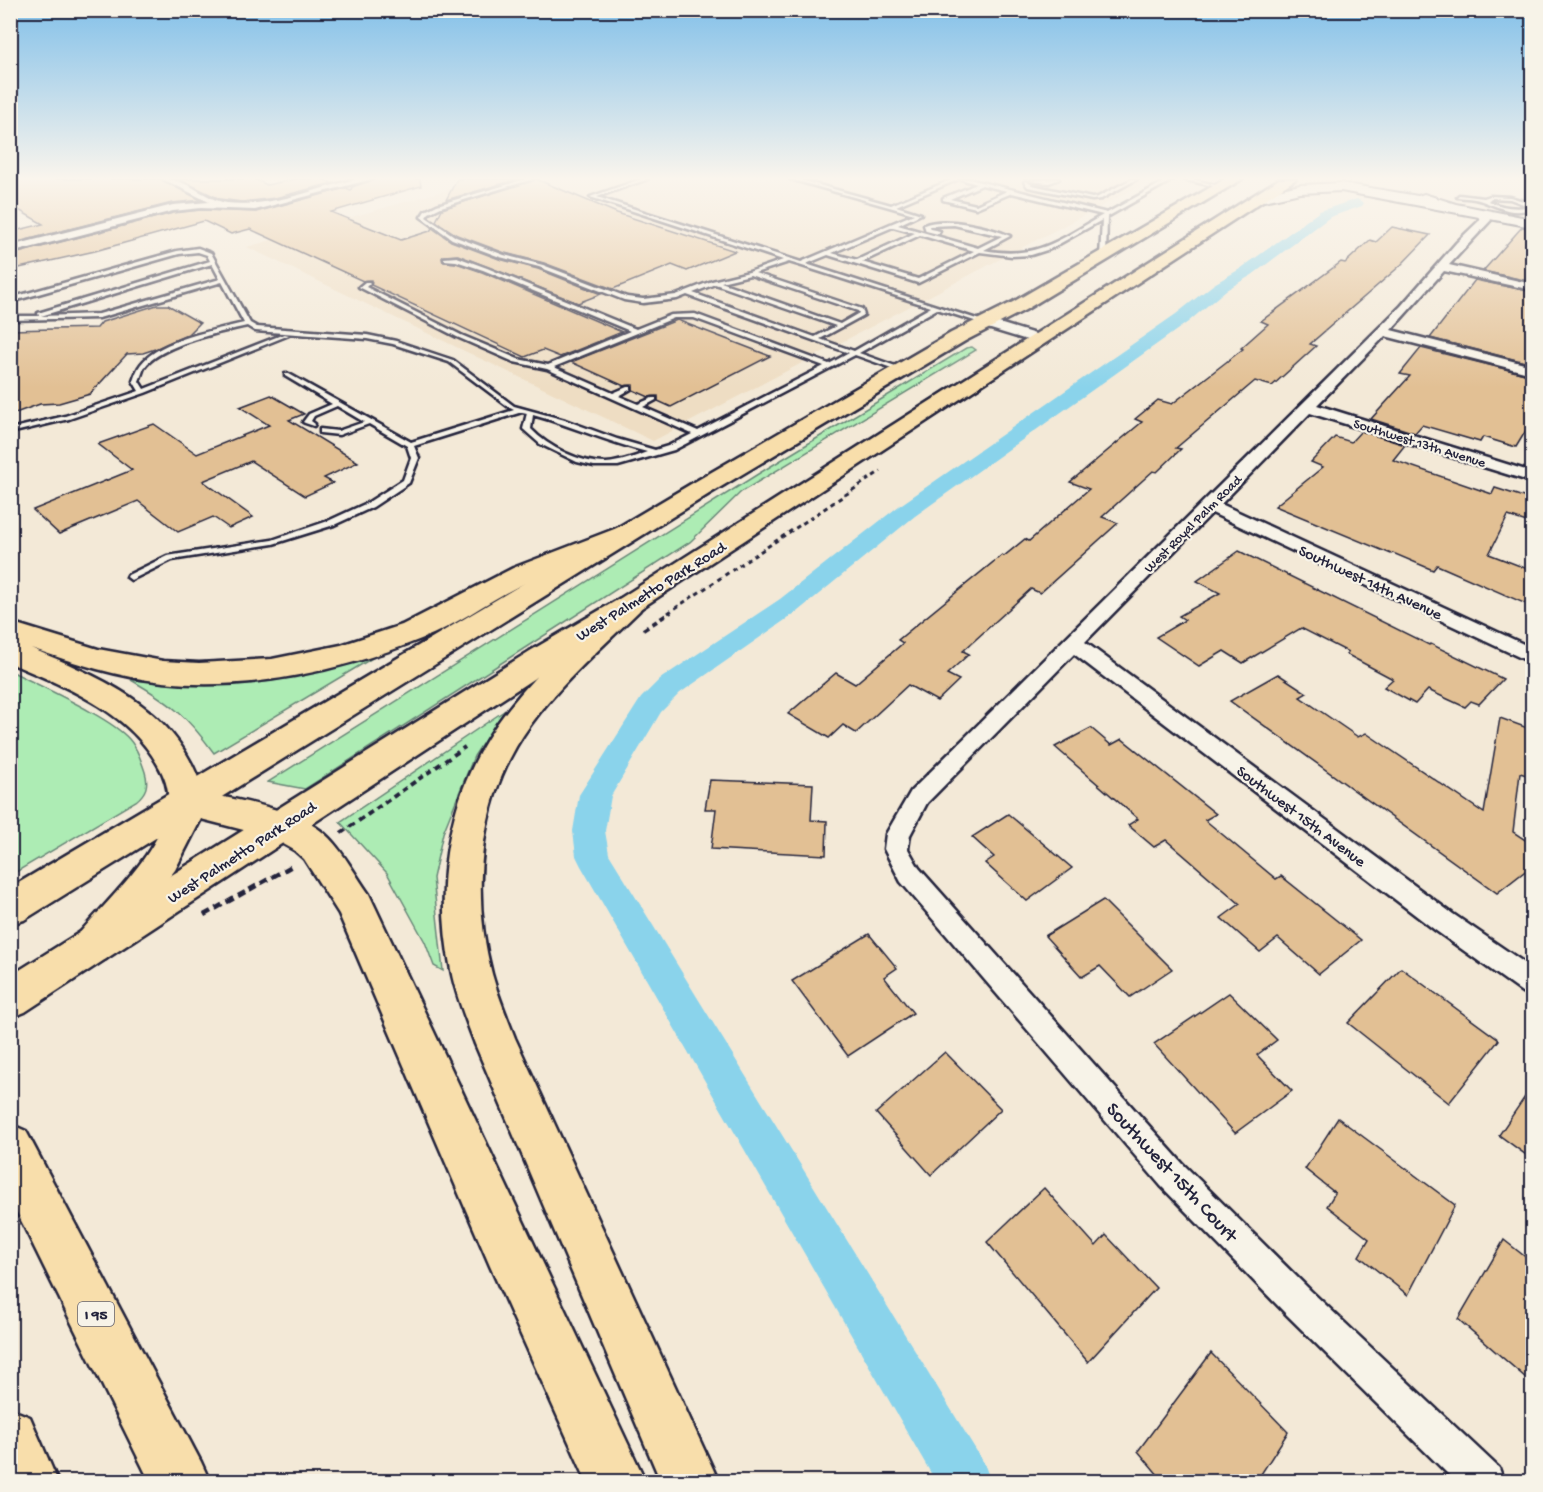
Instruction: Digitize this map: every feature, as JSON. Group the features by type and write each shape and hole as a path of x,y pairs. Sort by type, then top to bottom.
{"main road":[{"path":"10,908 188,802 630,531 902,370 1116,249"},
{"name":"West Palmetto Park Road","path":"10,999 541,658 633,620 1040,340 1183,249"},
{"path":"10,631 89,658 130,667 203,673 304,663 347,654 414,631 507,581 630,531"},
{"path":"633,620 555,677 522,714 498,749 472,814 466,844 461,910 471,972 496,1044 690,1482"},
{"path":"10,651 98,691 135,713 163,743 179,776 188,802 179,829 164,855 92,947"},
{"path":"188,802 280,826 307,840 317,849 355,906 616,1482"},
{"name":"I 95","path":"10,1146 182,1482"},
{"path":"10,1437 29,1482"}],"street":[{"name":"West Royal Palm Road","path":"898,834 919,797 1383,332 1459,249"},
{"path":"1441,267 1533,287"},
{"path":"986,323 1040,340"},
{"path":"1383,332 1533,370"},
{"name":"Southwest 13th Avenue","path":"1307,407 1533,477"},
{"name":"Southwest 14th Avenue","path":"1209,506 1533,656"},
{"name":"Southwest 15th Avenue","path":"1073,643 1444,921 1533,983"},
{"name":"Southwest 15th Court","path":"898,834 896,849 910,875 1173,1174 1299,1303 1485,1482"}],"lane":[{"path":"482,249 541,266 626,299 662,301 714,282 788,260"},
{"path":"753,249 986,323"},
{"path":"801,264 838,249"},
{"path":"857,262 886,249"},
{"path":"975,249 1013,255 1031,254 1046,249"},
{"path":"1103,256 1104,249"},
{"path":"10,300 179,252 198,250 209,254 248,324 255,329 367,337 394,342 451,361 467,371 495,396 520,410 563,421 614,441 654,452"},
{"path":"828,253 918,281 980,250"},
{"path":"446,259 457,259 525,289 635,331"},
{"path":"25,318 213,262"},
{"path":"750,273 860,310 862,314 815,339"},
{"path":"10,318 99,316 223,280"},
{"path":"714,282 841,326"},
{"path":"367,283 362,287 516,361 549,367 698,434"},
{"path":"687,292 902,370"},
{"path":"530,414 527,429 537,441 593,465 612,466 631,462 654,452 671,448 854,353 936,307"},
{"path":"549,367 673,315 695,316 762,344 829,366"},
{"path":"434,323 444,319"},
{"path":"142,392 136,381 144,363 164,350 213,332 248,324"},
{"path":"10,431 68,418 142,392 290,333"},
{"path":"131,577 170,558 273,542 331,523 370,505 406,481 415,458 410,446 286,375"},
{"path":"613,396 629,388"},
{"path":"638,407 654,399"},
{"path":"311,424 307,422 312,415 338,404"},
{"path":"410,446 520,410"},
{"path":"323,431 339,433 369,422"}],"path":[{"path":"633,620 885,468"},
{"path":"345,831 473,742"}],"shaded area":[{"path":"250,249 1020,249 653,441"}],"green space":[{"path":"972,347 976,350 741,492 690,542 305,789 268,782 758,474 966,348"},
{"path":"374,657 214,753 177,711 131,680 205,685 248,684 311,673"},
{"path":"11,671 73,702 120,730 137,750 147,785 136,801 11,875"},
{"path":"504,711 474,756 443,833 433,878 443,971 434,966 425,942 387,873 340,822"}],"building":[{"path":"35,249 104,249 10,270 10,255"},
{"path":"293,249 471,249 499,259 538,269 601,294 578,303 458,255 442,258 444,262 456,263 482,272 622,332 560,357 543,350 525,357 371,285 371,280 363,281"},
{"path":"493,249 728,249 735,251 687,271 672,265 613,289 544,263"},
{"path":"1361,249 1417,249 1310,344 1316,346 1272,386 1255,381 1176,448 1181,449 1157,472 1153,471 1102,517 1118,523 1040,593 1031,589 963,651 969,654 947,674 959,680 937,701 908,685 856,733 843,725 829,738 788,714 836,673 855,684 903,643 898,640 1002,555 1004,556 1025,539 1029,541 1089,489 1070,482 1142,422 1135,419 1158,400 1172,404 1243,349 1241,348 1268,324 1261,321 1341,262 1345,263"},
{"path":"1503,249 1533,249 1533,282 1483,271"},
{"path":"1475,280 1533,292 1533,364 1430,338"},
{"path":"157,305 168,305 200,323 189,334 155,349 143,353 127,354 90,394 59,403 40,404 10,415 10,330 97,328 102,322"},
{"path":"677,320 770,356 671,407 658,401 658,396 649,397 633,390 633,385 624,386 571,362"},
{"path":"1421,348 1533,376 1533,419 1516,447 1483,437 1480,442 1422,425 1415,433 1371,419 1410,376 1400,374"},
{"path":"271,395 304,414 289,420 358,462 324,478 333,483 305,496 251,461 203,481 253,517 229,528 213,517 178,532 138,501 59,534 33,510 132,470 98,444 154,424 197,454 269,425 240,407"},
{"path":"1361,431 1405,445 1393,460 1492,494 1495,488 1533,500 1533,524 1508,516 1489,554 1533,571 1533,607 1437,565 1433,570 1275,506 1323,467 1311,462 1335,437 1351,442"},
{"path":"1239,551 1503,679 1479,704 1471,701 1465,707 1428,690 1415,704 1384,687 1393,679 1301,628 1243,663 1224,651 1199,666 1156,637 1185,620 1179,616 1220,593 1197,581"},
{"path":"1278,674 1307,693 1300,697 1358,737 1366,733 1484,813 1500,718 1533,730 1533,777 1520,773 1513,832 1533,845 1533,865 1497,893 1230,701"},
{"path":"1091,728 1111,745 1122,739 1216,814 1205,820 1276,879 1281,876 1361,940 1319,974 1278,938 1260,952 1221,918 1240,904 1166,840 1154,847 1128,825 1138,819 1055,747"},
{"path":"710,780 813,784 811,820 827,821 826,855 711,849 716,809 705,809"},
{"path":"1008,814 1072,868 1027,901 985,863 994,857 972,837"},
{"path":"1103,900 1172,969 1130,997 1100,966 1082,977 1045,936"},
{"path":"869,934 897,968 884,977 913,1013 848,1056 792,981"},
{"path":"1401,968 1499,1040 1449,1103 1348,1023"},
{"path":"1229,993 1277,1040 1257,1055 1292,1091 1235,1133 1154,1044"},
{"path":"945,1052 1001,1109 931,1175 876,1113"},
{"path":"1533,1085 1533,1160 1499,1135"},
{"path":"1338,1118 1455,1205 1408,1295 1359,1256 1369,1239 1327,1206 1335,1193 1305,1169"},
{"path":"1044,1188 1096,1246 1106,1235 1156,1288 1088,1362 987,1242"},
{"path":"1504,1240 1533,1263 1533,1384 1458,1319"},
{"path":"1211,1353 1288,1432 1256,1482 1164,1482 1138,1451"}],"waterway":[{"path":"965,1482 593,856 589,831 595,795 651,705 670,686 789,605 907,511 1182,318 1220,287 1246,272 1278,249"}]}
